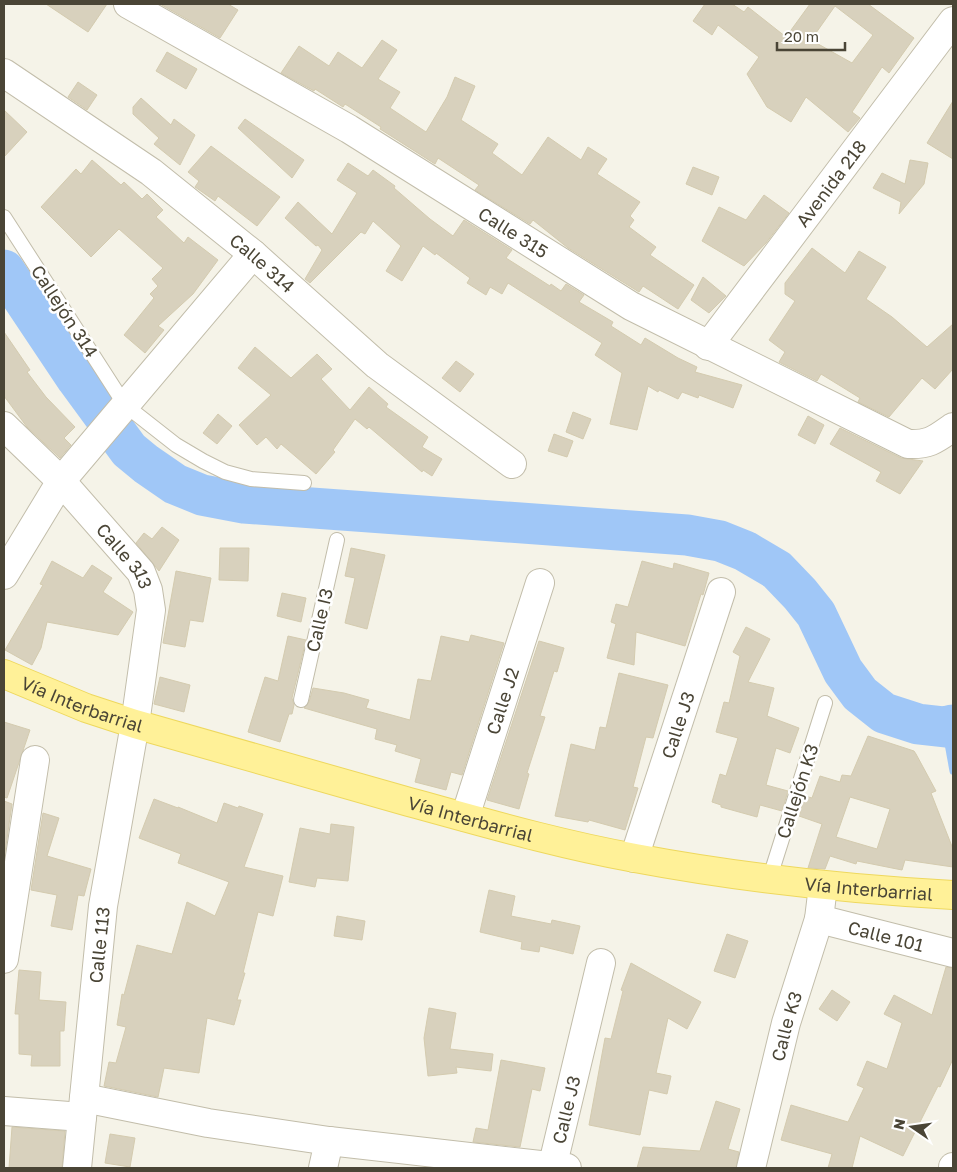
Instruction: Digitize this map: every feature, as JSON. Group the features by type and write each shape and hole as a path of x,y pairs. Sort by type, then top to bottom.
{"main road":[{"name":"Vía Interbarrial","path":"4,674 86,708 135,724 465,817 634,858 769,880 823,886 953,895"}],"street":[{"name":"Calle 315","path":"128,4 349,129 631,306 708,346 908,444 922,445 933,441 953,427"},
{"path":"947,4 953,8"},
{"name":"Avenida 218","path":"708,346 953,20"},
{"name":"Calle 314","path":"4,72 151,172 252,254 377,365 512,464"},
{"path":"4,575 61,482 252,254"},
{"name":"Calle 313","path":"4,426 61,482 141,572 148,590 152,610 135,724"},
{"name":"Calle J2","path":"465,817 540,583"},
{"name":"Calle J3","path":"634,858 721,592"},
{"name":"Calle 113","path":"77,1168 103,906 135,724"},
{"path":"4,960 35,760"},
{"name":"Calle K3","path":"751,1168 786,1023 819,919 823,886"},
{"name":"Calle 101","path":"819,919 953,953"},
{"name":"Calle J3","path":"557,1168 601,963"},
{"path":"4,1111 83,1107 329,1141 557,1168"},
{"path":"322,1168 329,1141"}],"lane":[{"name":"Callejón 314","path":"4,217 122,409 176,445 225,472 251,479 304,483"},
{"name":"Calle I3","path":"301,700 337,540"},
{"name":"Callejón K3","path":"769,880 825,702"}],"building":[{"path":"46,4 107,4 88,32"},
{"path":"160,4 228,4 238,10 220,38"},
{"path":"705,4 732,4 744,12 748,7 786,37 810,4 868,4 914,38 889,73 882,67 852,112 860,118 848,132 806,97 791,122 767,107 747,74 759,57 718,25 712,35 693,21","holes":["835,6 873,35 852,63 811,40"]},
{"path":"382,40 397,50 378,79 400,92 390,108 426,132 447,97 455,77 475,86 461,120 498,144 492,153 522,175 548,137 581,160 588,147 607,159 597,174 640,202 630,216 634,220 629,227 656,247 650,255 694,285 678,309 643,286 639,292 568,248 533,220 530,224 475,190 479,185 438,158 435,164 345,104 343,107 315,89 314,91 281,73 299,46 329,66 338,52 362,68"},
{"path":"167,52 197,69 186,89 156,71"},
{"path":"78,82 97,95 87,110 68,97"},
{"path":"141,98 171,125 174,119 195,135 180,165 154,144 159,138 133,114 133,107"},
{"path":"953,101 953,159 927,143"},
{"path":"4,110 27,132 4,157"},
{"path":"245,119 304,160 292,178 238,128"},
{"path":"211,146 280,197 257,226 218,196 215,201 195,187 199,181 188,172"},
{"path":"92,160 121,185 124,182 142,199 147,194 163,210 156,217 184,243 188,237 218,260 193,294 158,326 164,330 145,353 124,335 154,298 150,294 158,286 152,279 163,268 119,229 91,257 41,207 76,169 81,174"},
{"path":"910,160 928,163 924,184 899,214 901,202 873,188 882,173 905,184"},
{"path":"348,163 368,176 373,170 395,186 394,188 453,236 464,220 512,250 506,258 550,286 551,284 561,291 566,284 584,295 579,302 613,322 611,326 641,345 645,338 697,367 695,372 742,385 733,408 699,395 698,398 682,392 678,399 659,390 658,392 648,386 637,430 610,424 622,373 595,355 602,343 508,283 502,294 490,287 486,295 467,283 470,278 436,253 435,255 423,246 402,281 386,271 401,246 373,221 365,234 361,232 310,283 305,279 322,250 285,218 298,202 332,234 357,193 337,180"},
{"path":"693,167 719,177 712,195 686,184"},
{"path":"764,195 789,213 766,243 744,266 702,241 719,207 746,220"},
{"path":"812,248 845,273 859,251 886,267 866,299 892,317 927,347 953,324 953,369 935,389 922,378 889,417 858,402 860,398 821,374 817,381 779,362 785,352 769,340 795,301 785,294 785,283"},
{"path":"703,277 726,296 709,313 691,300"},
{"path":"4,332 30,370 27,372 46,397 75,427 64,438 71,445 60,458 27,427 4,396"},
{"path":"255,347 291,378 317,354 332,369 321,379 350,410 369,387 388,404 386,407 428,437 422,447 442,459 432,476 423,470 422,472 369,427 367,429 355,419 333,450 335,452 316,474 281,444 277,449 266,437 257,445 239,425 271,395 238,368"},
{"path":"456,361 474,374 460,392 442,378"},
{"path":"573,412 591,419 583,439 566,432"},
{"path":"218,414 232,426 217,444 203,433"},
{"path":"808,416 824,425 815,444 798,435"},
{"path":"840,428 901,458 923,461 900,494 876,481 881,472 830,444"},
{"path":"554,434 573,441 567,457 548,451"},
{"path":"162,527 179,540 159,571 136,543 144,533 152,539"},
{"path":"220,548 249,548 248,581 219,580"},
{"path":"351,548 385,555 367,629 345,623 355,578 345,576"},
{"path":"52,561 83,578 92,565 112,578 103,592 133,612 118,635 47,622 41,648 32,665 5,650 43,585 40,584"},
{"path":"642,561 673,569 674,563 709,573 685,646 636,632 634,665 607,658 616,624 611,622 616,604 628,607"},
{"path":"176,571 211,578 203,622 190,620 185,647 163,643"},
{"path":"282,593 306,598 301,622 277,616"},
{"path":"746,627 770,639 748,682 774,688 767,716 799,728 790,753 776,748 766,785 788,791 782,811 760,805 757,817 721,807 721,805 712,802 720,774 726,776 738,738 716,732 724,702 729,703 740,656 733,652"},
{"path":"471,635 504,643 462,775 451,772 446,790 415,782 421,759 395,751 397,745 375,739 377,729 304,708 309,702 313,688 344,693 369,700 366,708 410,720 418,679 431,681 441,636 469,642"},
{"path":"288,636 306,640 292,698 294,705 292,714 289,714 280,742 248,732 265,677 278,681"},
{"path":"539,641 564,648 557,672 554,671 540,716 545,717 527,773 529,774 519,809 487,800"},
{"path":"619,673 668,685 653,738 646,737 633,787 638,788 625,830 589,820 588,822 555,816 571,744 595,750 600,727 606,728"},
{"path":"160,677 190,685 184,712 154,704"},
{"path":"4,722 30,730 7,798 4,797"},
{"path":"868,736 914,751 936,791 931,793 953,849 953,867 905,860 902,870 857,861 856,864 830,856 825,869 808,868 822,824 799,816 805,796 812,798 820,776 840,782 842,775 851,776","holes":["850,797 890,809 877,849 836,837"]},
{"path":"154,799 217,823 224,803 263,814 244,867 283,876 273,916 258,912 243,973 245,973 237,1000 241,1000 234,1025 207,1018 199,1073 164,1068 158,1097 104,1086 109,1062 116,1063 126,1027 117,1025 122,994 124,995 137,945 172,954 187,902 215,916 229,882 178,863 181,854 139,838"},
{"path":"4,801 12,804 4,859"},
{"path":"43,813 59,818 47,856 91,869 84,896 78,895 72,930 51,926 57,895 31,890"},
{"path":"331,824 354,827 348,881 317,878 315,887 289,882 300,828 330,834"},
{"path":"489,890 515,896 511,916 551,924 552,920 580,926 573,954 540,946 539,952 521,949 522,942 480,932"},
{"path":"337,916 365,921 362,940 334,936"},
{"path":"727,934 748,941 735,978 714,971"},
{"path":"631,963 701,1002 687,1029 668,1018 656,1073 671,1076 667,1094 649,1090 640,1135 589,1125 605,1038 611,1039 623,991 621,990"},
{"path":"946,967 953,968 953,1059 903,1156 860,1136 852,1168 828,1168 832,1154 781,1140 791,1105 848,1122 864,1088 857,1085 867,1061 887,1069 902,1023 884,1014 894,995 932,1015"},
{"path":"19,970 41,972 39,1000 66,1002 64,1031 60,1031 60,1066 31,1066 32,1055 19,1054 19,1014 15,1014"},
{"path":"832,990 850,1002 837,1021 819,1009"},
{"path":"429,1008 456,1013 450,1049 493,1054 491,1071 456,1067 457,1073 428,1076 424,1038"},
{"path":"501,1060 545,1068 540,1091 532,1089 520,1147 473,1142 476,1128 488,1130"},
{"path":"716,1101 740,1109 728,1149 739,1152 736,1168 637,1168 643,1147 700,1151"},
{"path":"12,1127 65,1131 62,1168 9,1168"},
{"path":"110,1134 135,1138 130,1167 105,1163"}],"waterway":[{"path":"4,270 77,379 129,450 175,484 202,495 244,503 687,535 720,541 745,551 777,570 800,594 816,614 843,671 860,694 884,713 918,724 945,727 953,725"},
{"path":"945,727 953,771"}]}
